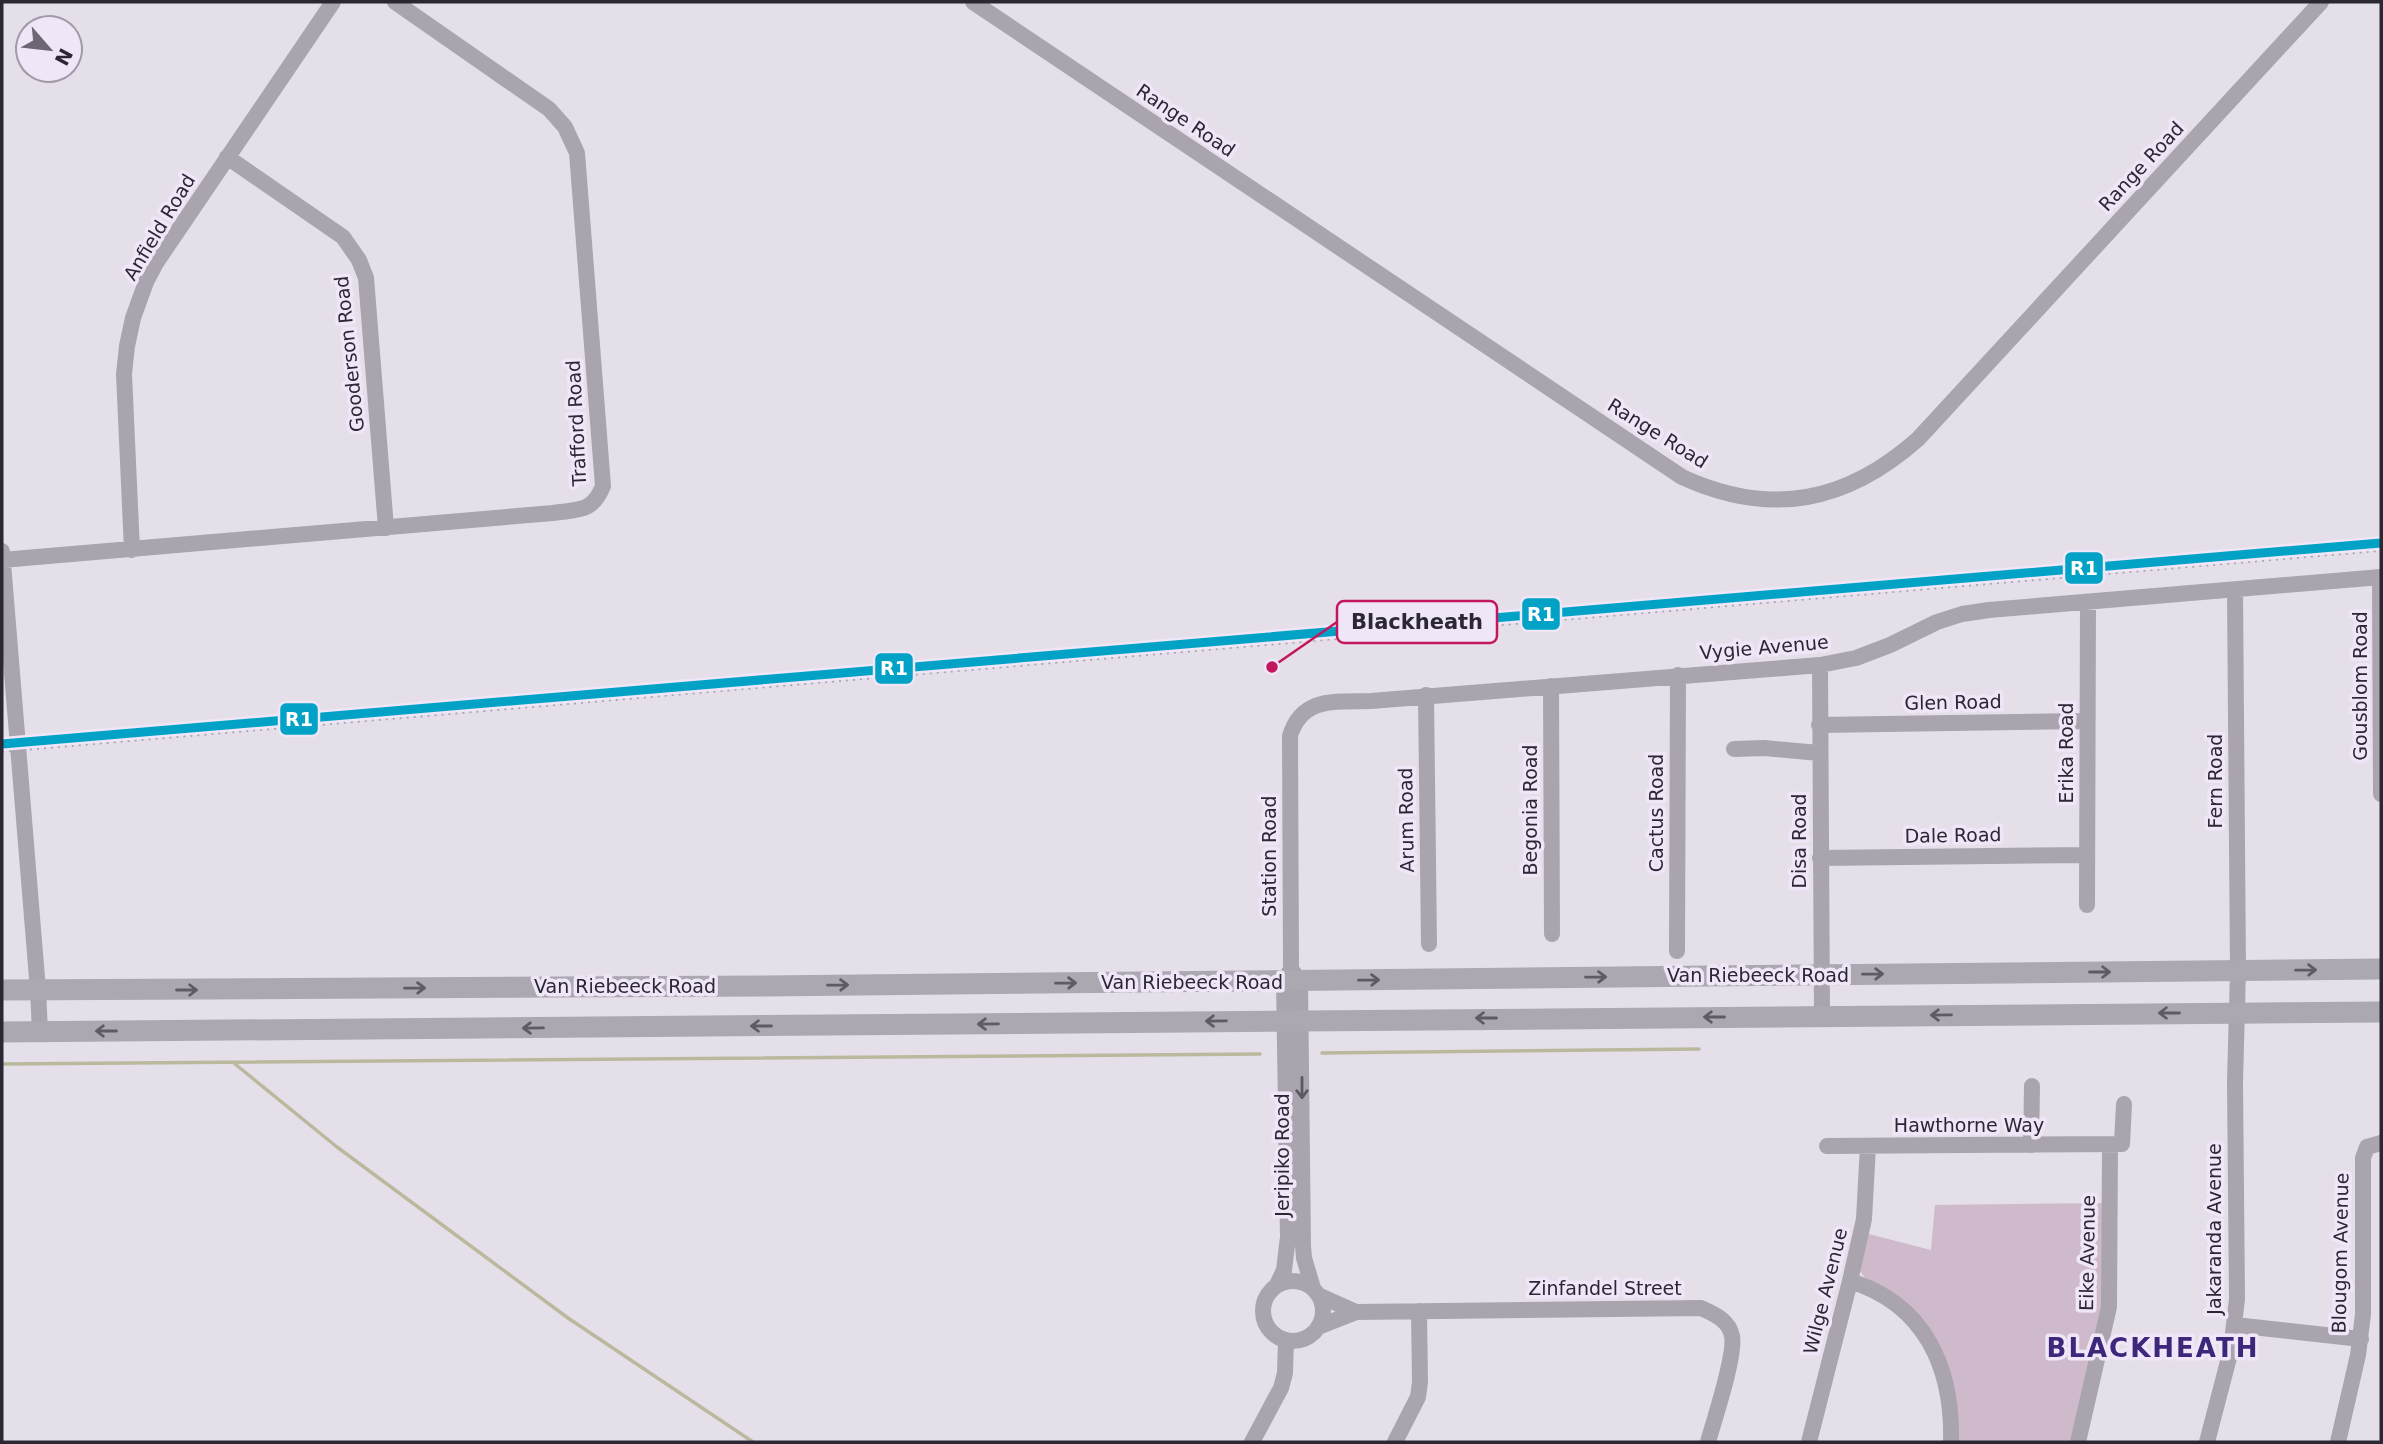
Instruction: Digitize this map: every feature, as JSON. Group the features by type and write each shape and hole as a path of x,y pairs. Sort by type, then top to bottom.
{"main road":[{"name":"Van Riebeeck Road","path":"2,990 276,990 1292,977 2381,970"},
{"name":"Van Riebeeck Road","path":"2,1032 2381,1012"}],"street":[{"name":"Anfield Road","path":"132,550 124,374 133,318 146,282 156,263 333,2"},
{"name":"Trafford Road","path":"2,560 553,513 589,508 599,496 603,486 577,153 565,127 549,109 395,2"},
{"name":"Range Road","path":"973,2 1682,477 1728,494 1776,499 1811,496 1861,480 1893,461 1919,439 2321,2"},
{"name":"Gooderson Road","path":"227,157 343,237 359,260 366,278 386,528"},
{"path":"2,551 40,1032"},
{"name":"Vygie Avenue","path":"1290,744 1296,722 1305,711 1317,705 1820,665 1856,658 1937,622 1962,614 2381,577"},
{"name":"Gousblom Road","path":"2381,577 2381,794"},
{"name":"Fern Road","path":"2235,590 2237,1013"},
{"name":"Erika Road","path":"2087,905 2088,602"},
{"name":"Disa Road","path":"1820,665 1822,1016"},
{"name":"Cactus Road","path":"1677,951 1678,675"},
{"name":"Begonia Road","path":"1551,686 1552,934"},
{"name":"Arum Road","path":"1426,695 1429,944"},
{"name":"Glen Road","path":"1819,724 2086,721"},
{"name":"Station Road","path":"1290,744 1293,1020"},
{"path":"1734,749 1819,752"},
{"name":"Dale Road","path":"1820,858 2087,855"},
{"name":"Jakaranda Avenue","path":"2207,1442 2235,1325 2237,1013"},
{"name":"Jeripiko Road","path":"1277,1285 1284,1270 1288,1237 1293,1020"},
{"name":"Jeripiko Road","path":"1293,1020 1303,1246 1304,1258 1315,1291"},
{"path":"2031,1145 2032,1086"},
{"path":"2110,1145 2123,1143 2124,1104"},
{"name":"Hawthorne Way","path":"1827,1146 2110,1145"},
{"name":"Eike Avenue","path":"2078,1442 2109,1307 2110,1145"},
{"name":"Blougom Avenue","path":"2337,1442 2361,1339 2364,1274 2363,1158 2374,1145"},
{"name":"Wilge Avenue","path":"1809,1442 1864,1219 1868,1146"},
{"path":"1850,1280 1884,1295 1902,1310 1933,1346 1942,1365 1949,1399 1951,1442"},
{"path":"1295,1281 1315,1291 1323,1311 1318,1327 1304,1338 1286,1340 1267,1326 1263,1313 1265,1299 1277,1285 1295,1281"},
{"name":"Zinfandel Street","path":"1315,1291 1356,1312"},
{"name":"Zinfandel Street","path":"1318,1327 1356,1312 1701,1308 1719,1316 1732,1335 1731,1356 1709,1442"},
{"path":"1395,1442 1418,1397 1419,1311"},
{"path":"2235,1325 2361,1339"},
{"path":"1252,1442 1281,1388 1285,1373 1286,1340"}],"shaded area":[{"path":"2105,1203 2105,1295 2072,1442 1956,1442 1947,1368 1862,1274 1859,1269 1865,1233 1931,1250 1935,1205"}],"waterway":[{"path":"1322,1053 1699,1049"},
{"path":"2,1064 1260,1054"},
{"path":"235,1064 337,1147 568,1318 753,1442"}],"railway":[{"path":"2,751 2381,550"}],"transit line":[{"name":"R1","path":"2,744 2381,543"}],"place":[{"name":"Blackheath","path":"1272,667"}],"district":[{"name":"BLACKHEATH","path":"2153,1348"}]}
